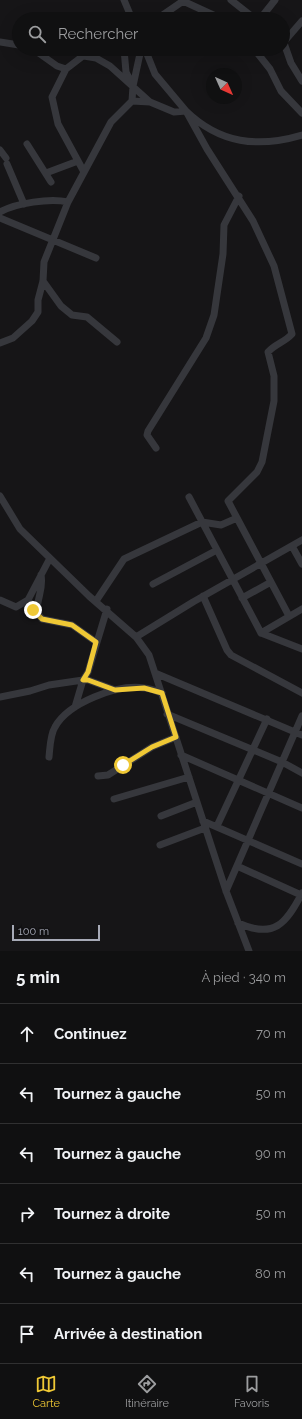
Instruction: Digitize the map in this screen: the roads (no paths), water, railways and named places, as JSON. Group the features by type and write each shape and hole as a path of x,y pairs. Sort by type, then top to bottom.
{"street":[{"path":"231,0 246,12"},
{"path":"266,12 276,0"},
{"path":"125,1 126,12"},
{"path":"166,12 179,1 195,3 210,12"},
{"path":"290,36 302,21"},
{"path":"0,42 12,44"},
{"path":"43,56 57,66 66,69"},
{"path":"84,172 58,124 52,97 66,69 84,56 96,58 110,66 150,102"},
{"path":"125,56 126,72 133,86"},
{"path":"0,343 13,338 32,321 38,312 38,300 44,262 53,239 68,202 111,122 132,101 133,86 139,56"},
{"path":"148,56 155,74 186,111 197,122 211,130 230,138 250,143 302,135"},
{"path":"260,56 270,69 281,91 302,113"},
{"path":"289,56 302,81"},
{"path":"132,101 150,102 174,112 186,111"},
{"path":"186,111 207,149 254,221 274,266 292,334 285,341 274,346 268,352 274,376 274,401 262,462 257,472 228,501 260,564 289,616"},
{"path":"27,144 51,182"},
{"path":"0,150 24,204"},
{"path":"46,173 78,161"},
{"path":"156,448 147,435 148,431 206,338 214,315 223,254 224,225 239,196"},
{"path":"0,212 24,204 57,200 68,202"},
{"path":"0,218 96,258"},
{"path":"42,281 61,306 72,315 87,317 117,342"},
{"path":"0,496 20,529 136,637 149,655 226,891 248,951"},
{"path":"189,496 261,633 302,650"},
{"path":"96,601 124,558 202,522 220,525 237,518"},
{"path":"136,637 203,596 302,540"},
{"path":"292,546 302,564"},
{"path":"154,584 217,550"},
{"path":"0,600 16,607 28,600 50,558"},
{"path":"37,614 36,602 43,586 41,575"},
{"path":"242,598 271,582"},
{"path":"203,596 227,650 232,656 302,693"},
{"path":"28,600 42,619 72,625 96,642"},
{"path":"75,707 83,680 88,672 107,609"},
{"path":"261,633 300,611"},
{"path":"155,673 298,733"},
{"path":"0,697 30,691 49,685 83,680 88,680 115,690"},
{"path":"49,757 54,729 61,717 75,707 90,699 115,690 144,688 162,693"},
{"path":"167,714 282,762 302,773"},
{"path":"226,891 282,762 298,733 302,716"},
{"path":"217,826 267,719"},
{"path":"98,776 108,775 152,747 176,737"},
{"path":"181,755 239,779 302,808"},
{"path":"114,799 189,777"},
{"path":"161,816 197,802"},
{"path":"160,845 204,825 217,826 302,864"},
{"path":"237,866 301,894 290,915 280,925 266,929 253,930 238,923"}]}
